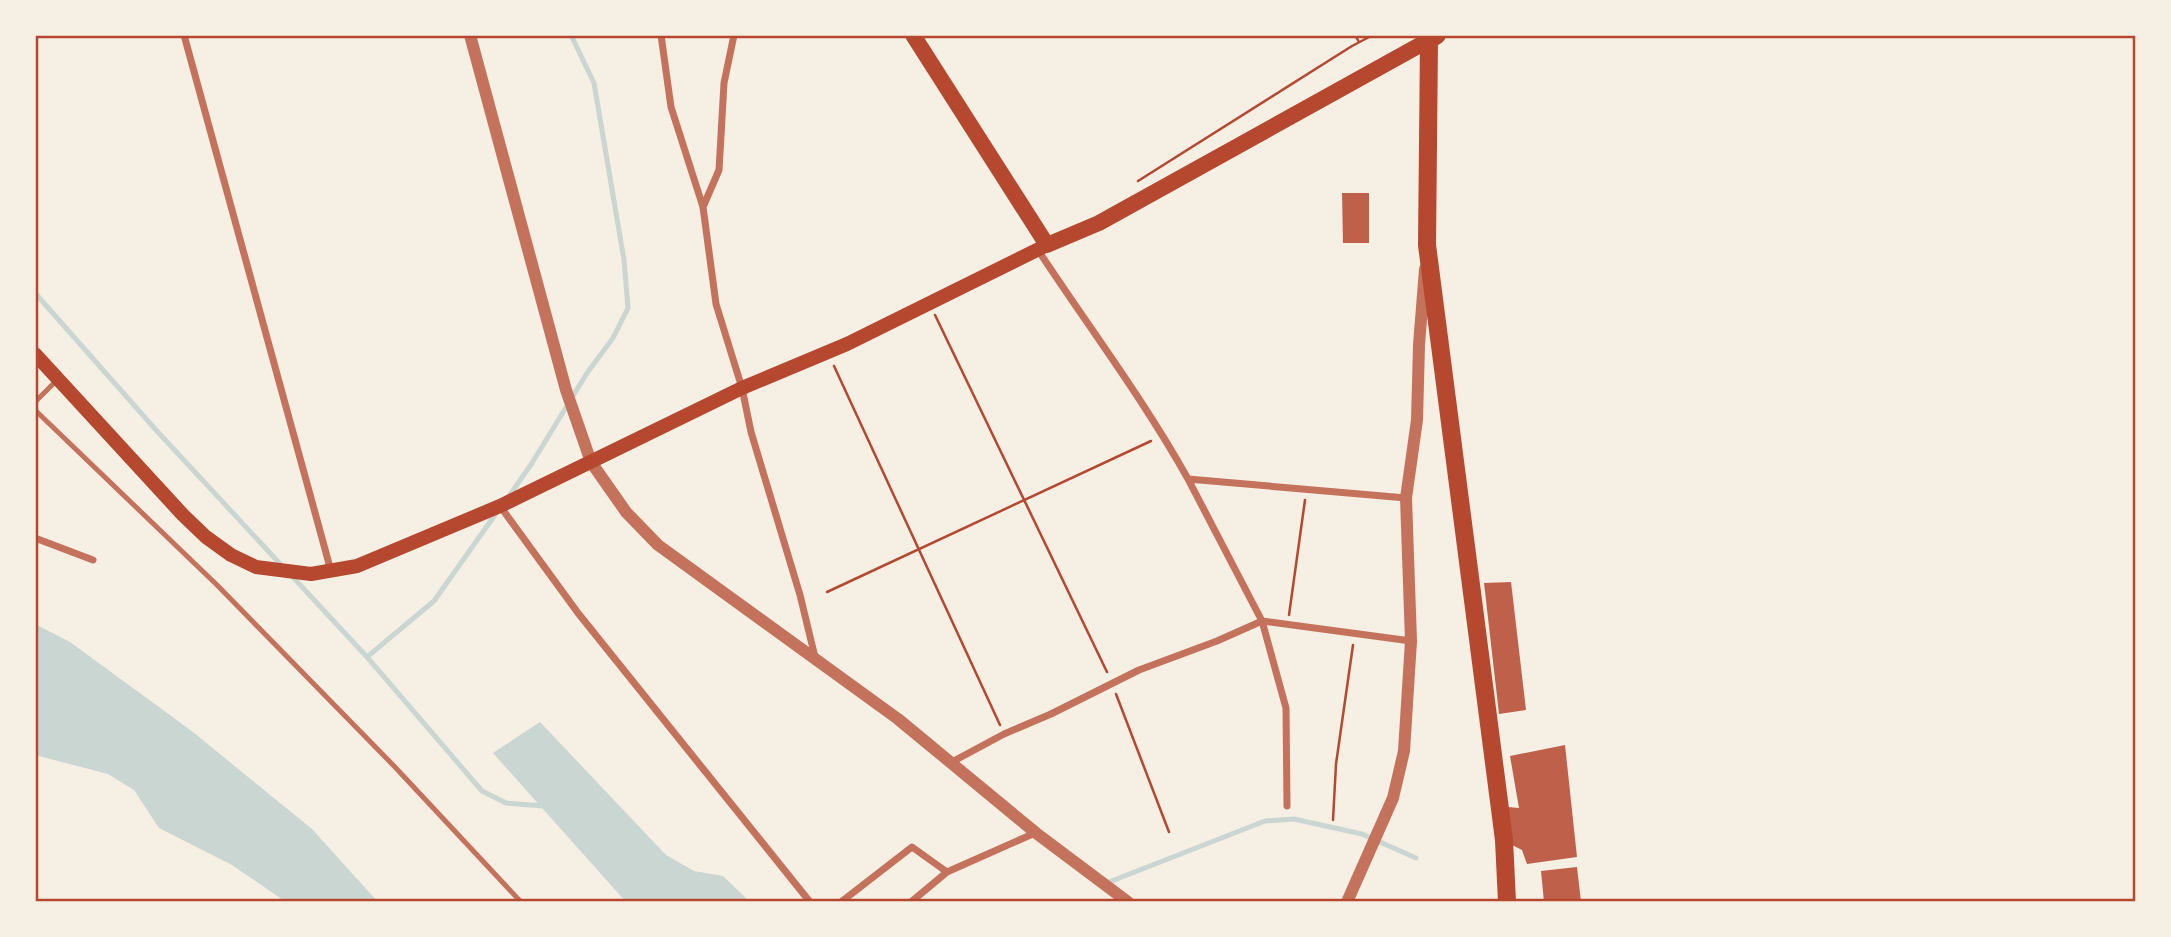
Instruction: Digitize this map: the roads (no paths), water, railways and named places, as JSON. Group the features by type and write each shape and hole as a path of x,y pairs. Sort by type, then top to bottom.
{"highway":[{"path":"1431,37 1427,245 1504,840 1507,902"}],"main road":[{"path":"913,35 1042,247"},
{"path":"35,354 183,515 206,537 231,555 256,567 312,574 358,566 500,506 742,388 828,353 1042,247 1099,223 1431,37"}],"street":[{"path":"184,35 331,571"},
{"path":"470,35 566,390 591,462 626,512 658,545 898,719 1036,833 1128,902"},
{"path":"661,35 671,107 703,207 716,304 800,595 814,657"},
{"path":"703,207 719,170 724,83 734,35"},
{"path":"1347,902 1393,797 1404,751 1411,641 1406,498 1417,420 1419,345 1427,245"},
{"path":"1042,247 1163,435 1262,621 1286,708 1287,806"},
{"path":"1188,479 1406,498"},
{"path":"500,506 578,613 810,902"},
{"path":"35,538 93,560"},
{"path":"950,763 1112,682 1262,621 1411,641"},
{"path":"911,902 947,872 1036,833"},
{"path":"841,902 912,847 947,872"}],"lane":[{"path":"35,402 57,380"},
{"path":"35,410 218,585 394,766 521,902"}],"waterway":[{"path":"507,499 587,373 613,338 628,308 624,260 594,83 571,35"},
{"path":"35,293 156,430 283,567"},
{"path":"367,657 434,601 497,512"},
{"path":"290,574 367,657 482,791 506,803 544,806"},
{"path":"1109,882 1265,821 1294,819 1362,834 1416,858"}]}
